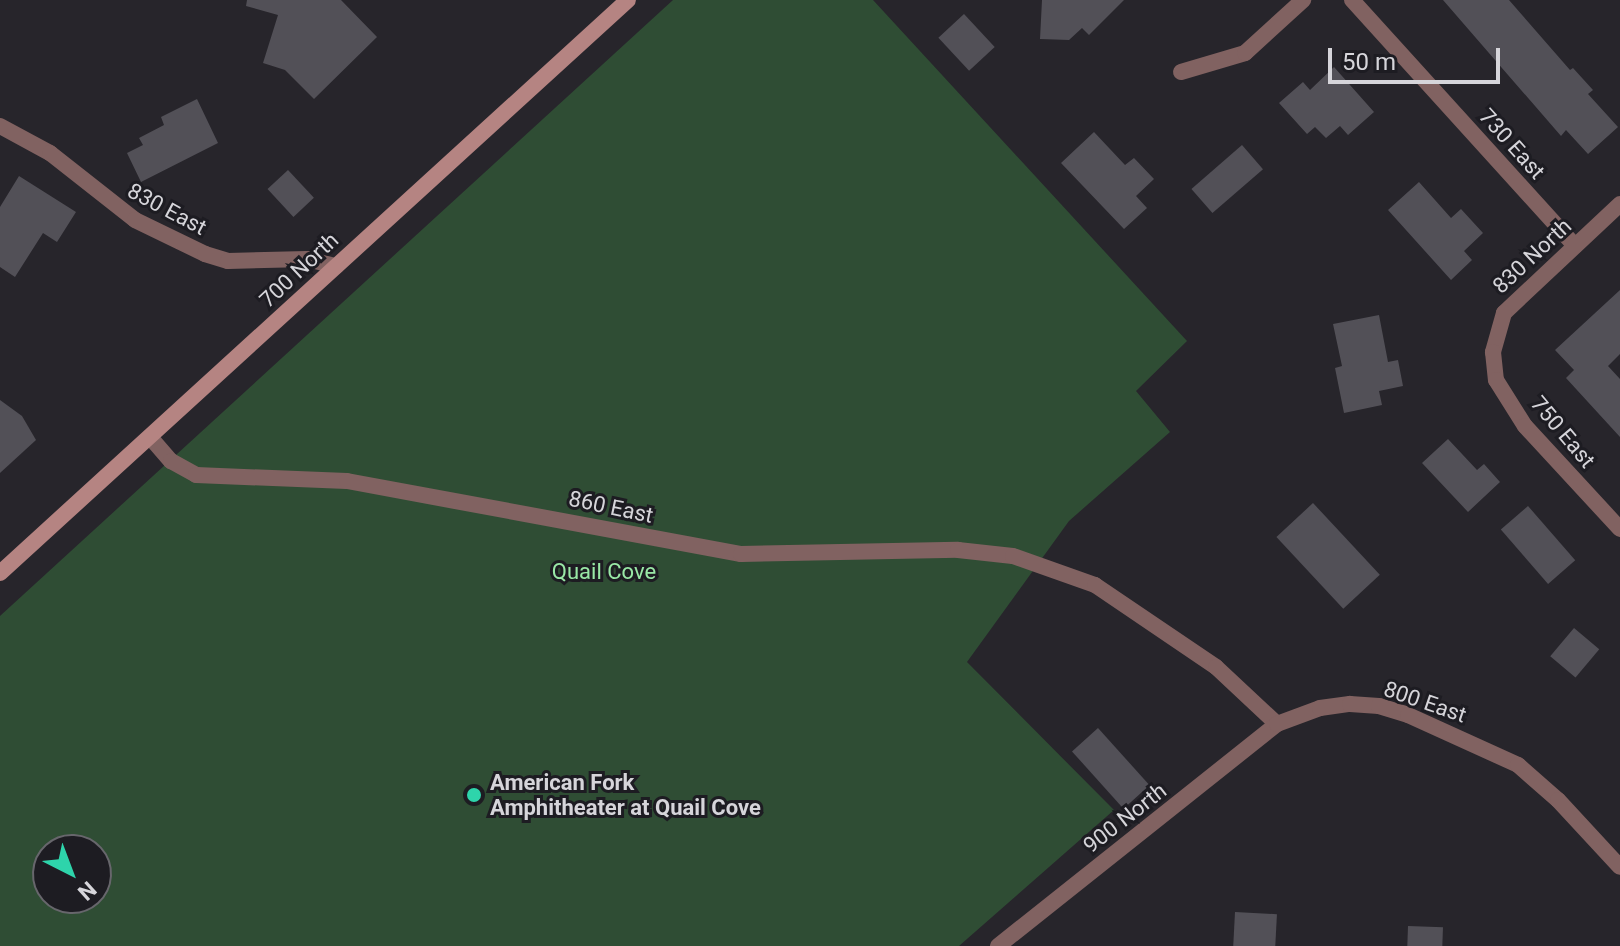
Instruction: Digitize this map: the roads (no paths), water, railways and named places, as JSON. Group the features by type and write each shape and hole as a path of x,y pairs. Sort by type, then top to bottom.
{"street":[{"name":"700 North","path":"0,573 628,0"},
{"path":"1181,72 1245,53 1303,0"},
{"name":"730 East","path":"1352,0 1575,246"},
{"name":"830 East","path":"0,126 50,153 135,220 205,254 228,261 307,259 336,266"},
{"name":"830 North","path":"1493,352 1504,313 1620,204"},
{"name":"750 East","path":"1493,352 1496,380 1525,426 1620,529"},
{"name":"860 East","path":"150,437 171,461 196,475 347,481 741,554 989,551 1076,576 1216,667 1277,724"},
{"name":"800 East","path":"1277,724 1320,708 1360,704 1394,710 1439,727 1518,765 1558,800 1620,867"},
{"name":"900 North","path":"998,946 1277,724"}],"place":[{"name":"American Fork Amphitheater at Quail Cove","path":"474,795"}],"park label":[{"name":"Quail Cove","path":"604,572"}]}
